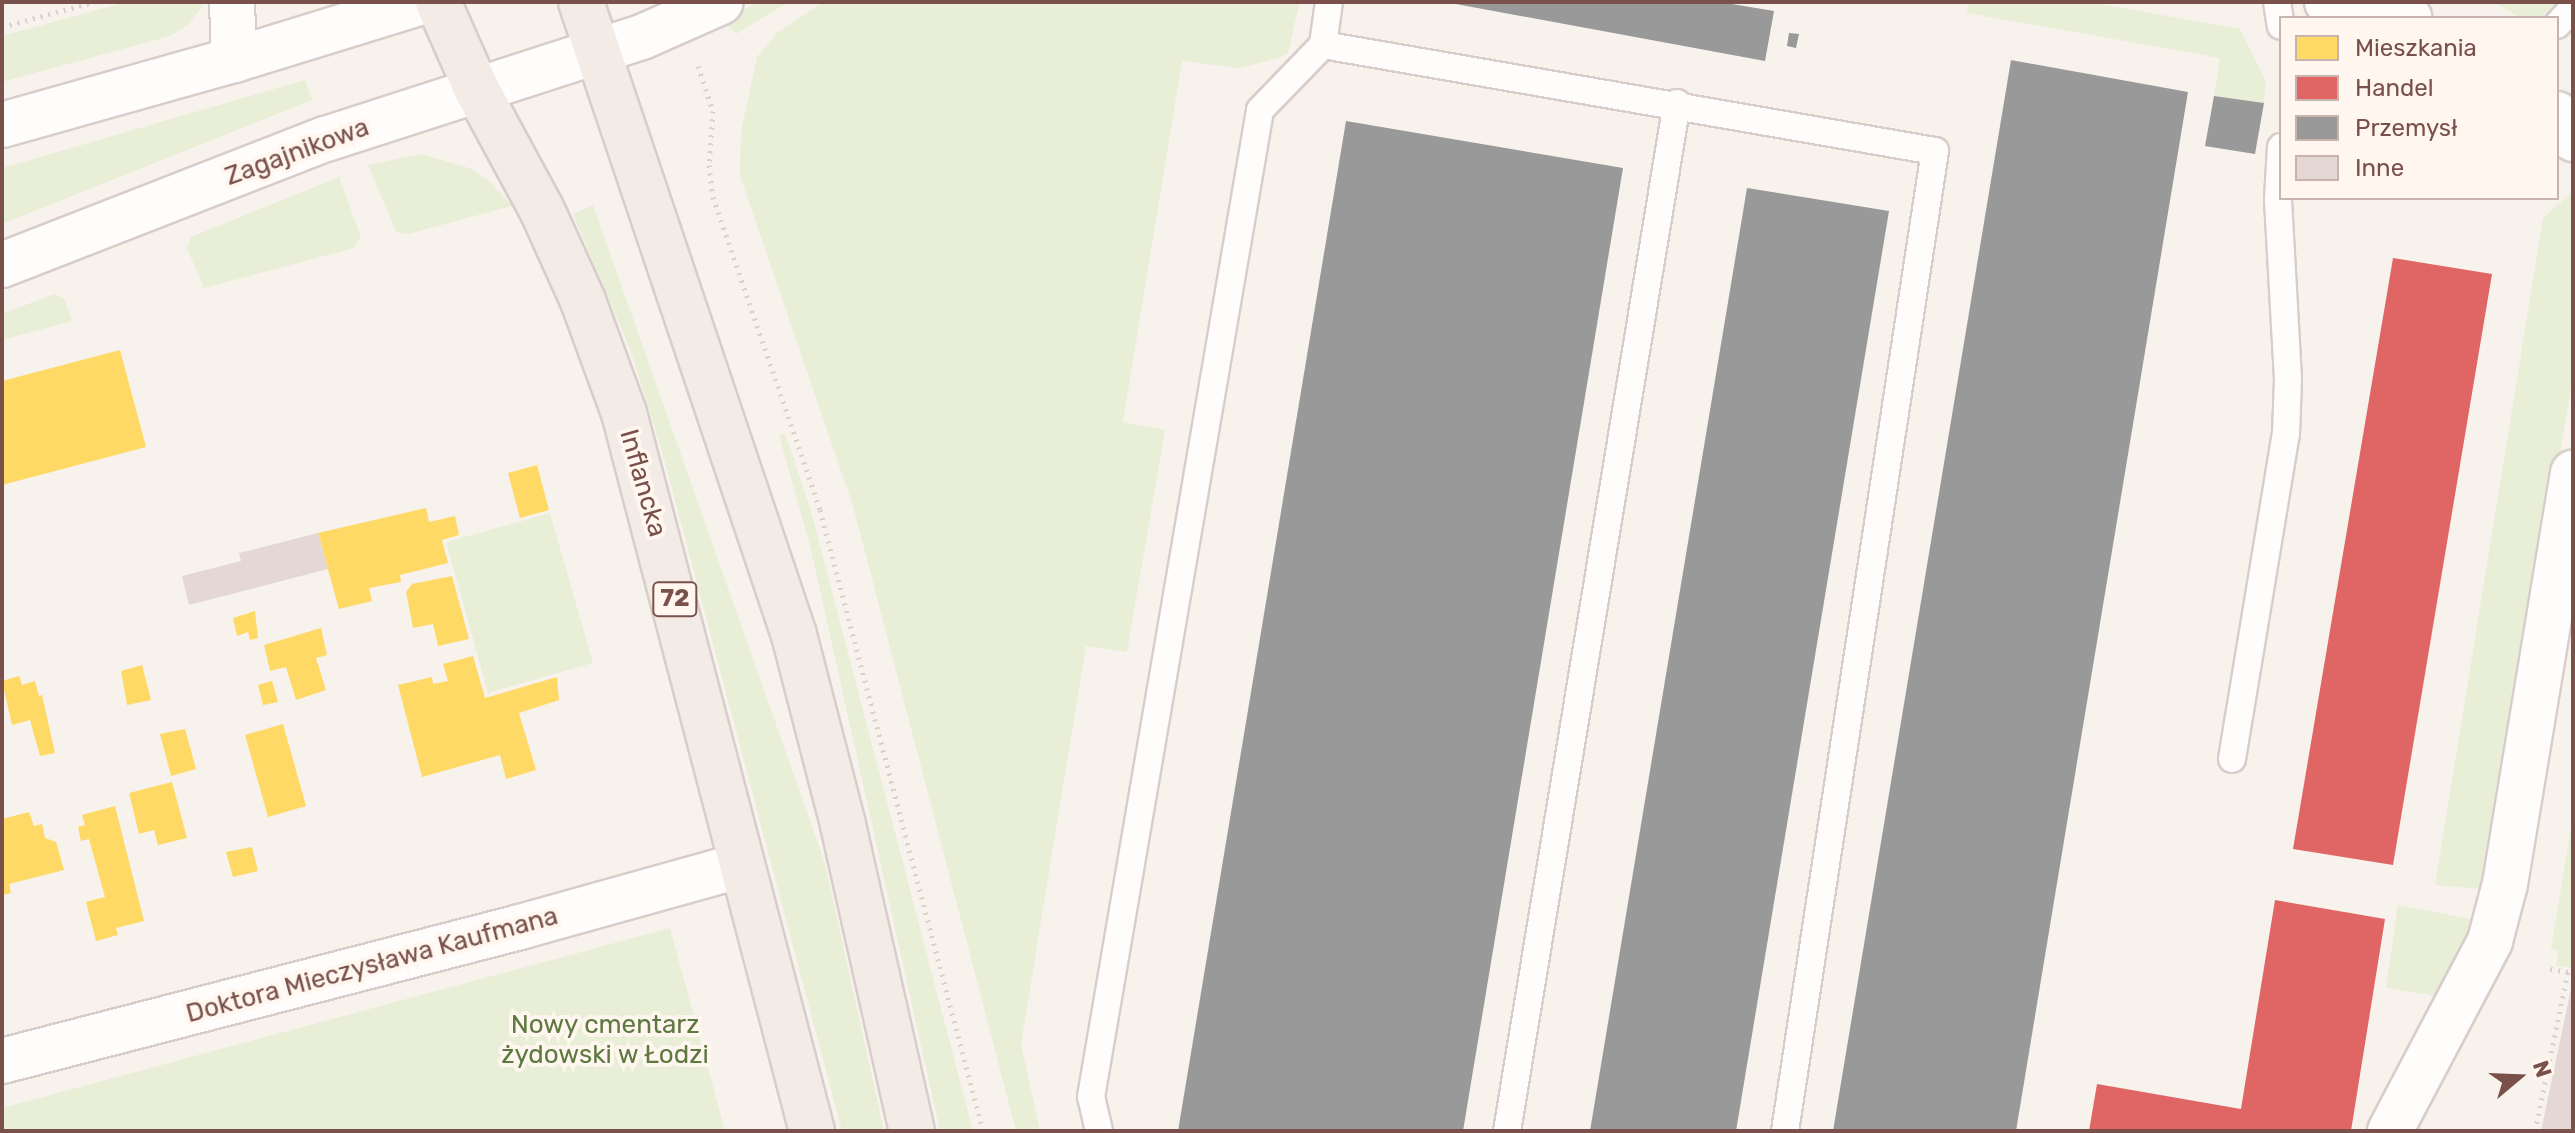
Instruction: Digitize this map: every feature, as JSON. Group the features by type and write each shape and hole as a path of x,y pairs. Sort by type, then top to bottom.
{"main road":[{"name":"Inflancka","path":"438,2 477,90 542,210 583,301 624,413 812,1131"},
{"path":"581,2 595,52 794,635 843,825 912,1131"}],"street":[{"path":"232,2 234,60"},
{"path":"307,38 332,2"},
{"path":"2,125 234,60 422,2"},
{"name":"Zagajnikowa","path":"2,265 326,139 642,37 721,2"},
{"path":"2327,2 2399,16"},
{"path":"2559,117 2573,139"},
{"path":"2390,1131 2490,941 2505,884 2573,473"},
{"name":"Doktora Mieczysława Kaufmana","path":"2,1061 253,998 742,865"}],"lane":[{"path":"1099,1131 1091,1097 1260,110 1323,45 1329,2"},
{"path":"2559,23 2573,8"},
{"path":"1323,45 1677,103 1935,151 1785,1131"},
{"path":"1507,1131 1677,103"},
{"path":"2232,759 2286,434 2288,379 2279,182"}],"path":[{"path":"2,27 93,2"},
{"path":"696,62 713,111 709,165 713,197 820,510 983,1131"},
{"path":"2535,1131 2568,972 2548,968"}],"green space":[{"path":"126,2 205,2 188,25 170,36 2,82 2,36"},
{"path":"759,2 789,2 736,34 722,20"},
{"path":"823,2 1300,2 1288,53 1279,58 1239,68 1182,61 1123,422 1165,430 1127,652 1086,646 1021,1044 1040,1131 1016,1131 853,506 740,176 741,131 757,57 777,33"},
{"path":"1968,2 2089,2 2240,29 2266,81 2264,103 2214,96 2220,58 1967,13"},
{"path":"2494,2 2557,2 2542,16 2518,16"},
{"path":"305,80 312,100 2,224 2,168"},
{"path":"422,154 472,169 488,180 512,206 408,234 396,232 368,165"},
{"path":"339,177 361,237 354,248 204,288 187,248 191,237"},
{"path":"2573,191 2573,376 2489,882 2476,889 2435,885 2543,218"},
{"path":"593,205 825,863 884,1131 842,1131 663,455 631,352 573,214"},
{"path":"54,294 64,298 72,321 2,340 2,314"},
{"path":"785,433 811,511 973,1131 940,1131 811,550 779,435"},
{"path":"550,513 593,663 488,693 446,542"},
{"path":"2573,816 2573,968 2556,965 2559,951 2551,949"},
{"path":"2398,905 2477,920 2435,996 2386,988"},
{"name":"Nowy cmentarz żydowski w Łodzi","path":"670,928 725,1131 2,1131 2,1108"}],"building: Mieszkania":[{"path":"120,350 146,447 2,485 2,381"},
{"path":"537,465 549,510 520,518 508,473"},
{"path":"426,508 429,522 455,516 459,535 442,540 448,563 400,575 401,582 369,588 372,601 339,609 318,533"},
{"path":"452,576 469,639 438,646 433,624 413,628 406,592 412,584"},
{"path":"255,611 258,638 250,640 248,632 237,636 233,618"},
{"path":"321,628 327,655 316,658 326,690 296,700 286,667 270,671 264,645"},
{"path":"473,656 485,698 557,677 559,700 519,713 536,770 506,779 500,755 422,777 398,685 432,677 433,684 448,681 443,664"},
{"path":"142,665 151,700 127,705 121,671"},
{"path":"19,676 22,685 35,681 39,696 42,695 55,753 40,756 30,720 12,725 2,681"},
{"path":"272,681 278,702 263,705 258,685"},
{"path":"283,724 306,806 268,817 245,735"},
{"path":"185,729 196,769 171,776 160,734"},
{"path":"172,782 187,838 158,845 154,830 139,834 129,793"},
{"path":"115,806 144,921 116,928 118,935 96,941 86,902 105,897 89,839 81,841 78,827 85,825 82,815"},
{"path":"29,812 34,826 42,824 45,838 56,842 64,870 9,884 11,893 2,895 2,819"},
{"path":"252,847 258,871 233,877 226,852"}],"building: Handel":[{"path":"2393,258 2492,274 2393,865 2293,849"},
{"path":"2275,900 2385,919 2351,1131 2089,1131 2097,1084 2241,1109"}],"building: Przemysł":[{"path":"1445,2 1720,2 1774,11 1765,61"},
{"path":"1789,33 1799,34 1796,48 1787,46"},
{"path":"2011,60 2188,92 2016,1131 1833,1131"},
{"path":"2214,96 2264,103 2255,154 2205,146"},
{"path":"1346,121 1623,168 1463,1131 1178,1131"},
{"path":"1747,188 1889,211 1736,1131 1590,1131"}],"building: Inne":[{"path":"318,533 328,569 189,605 182,576 241,561 239,553"},
{"path":"2572,984 2573,1131 2541,1131"}]}
